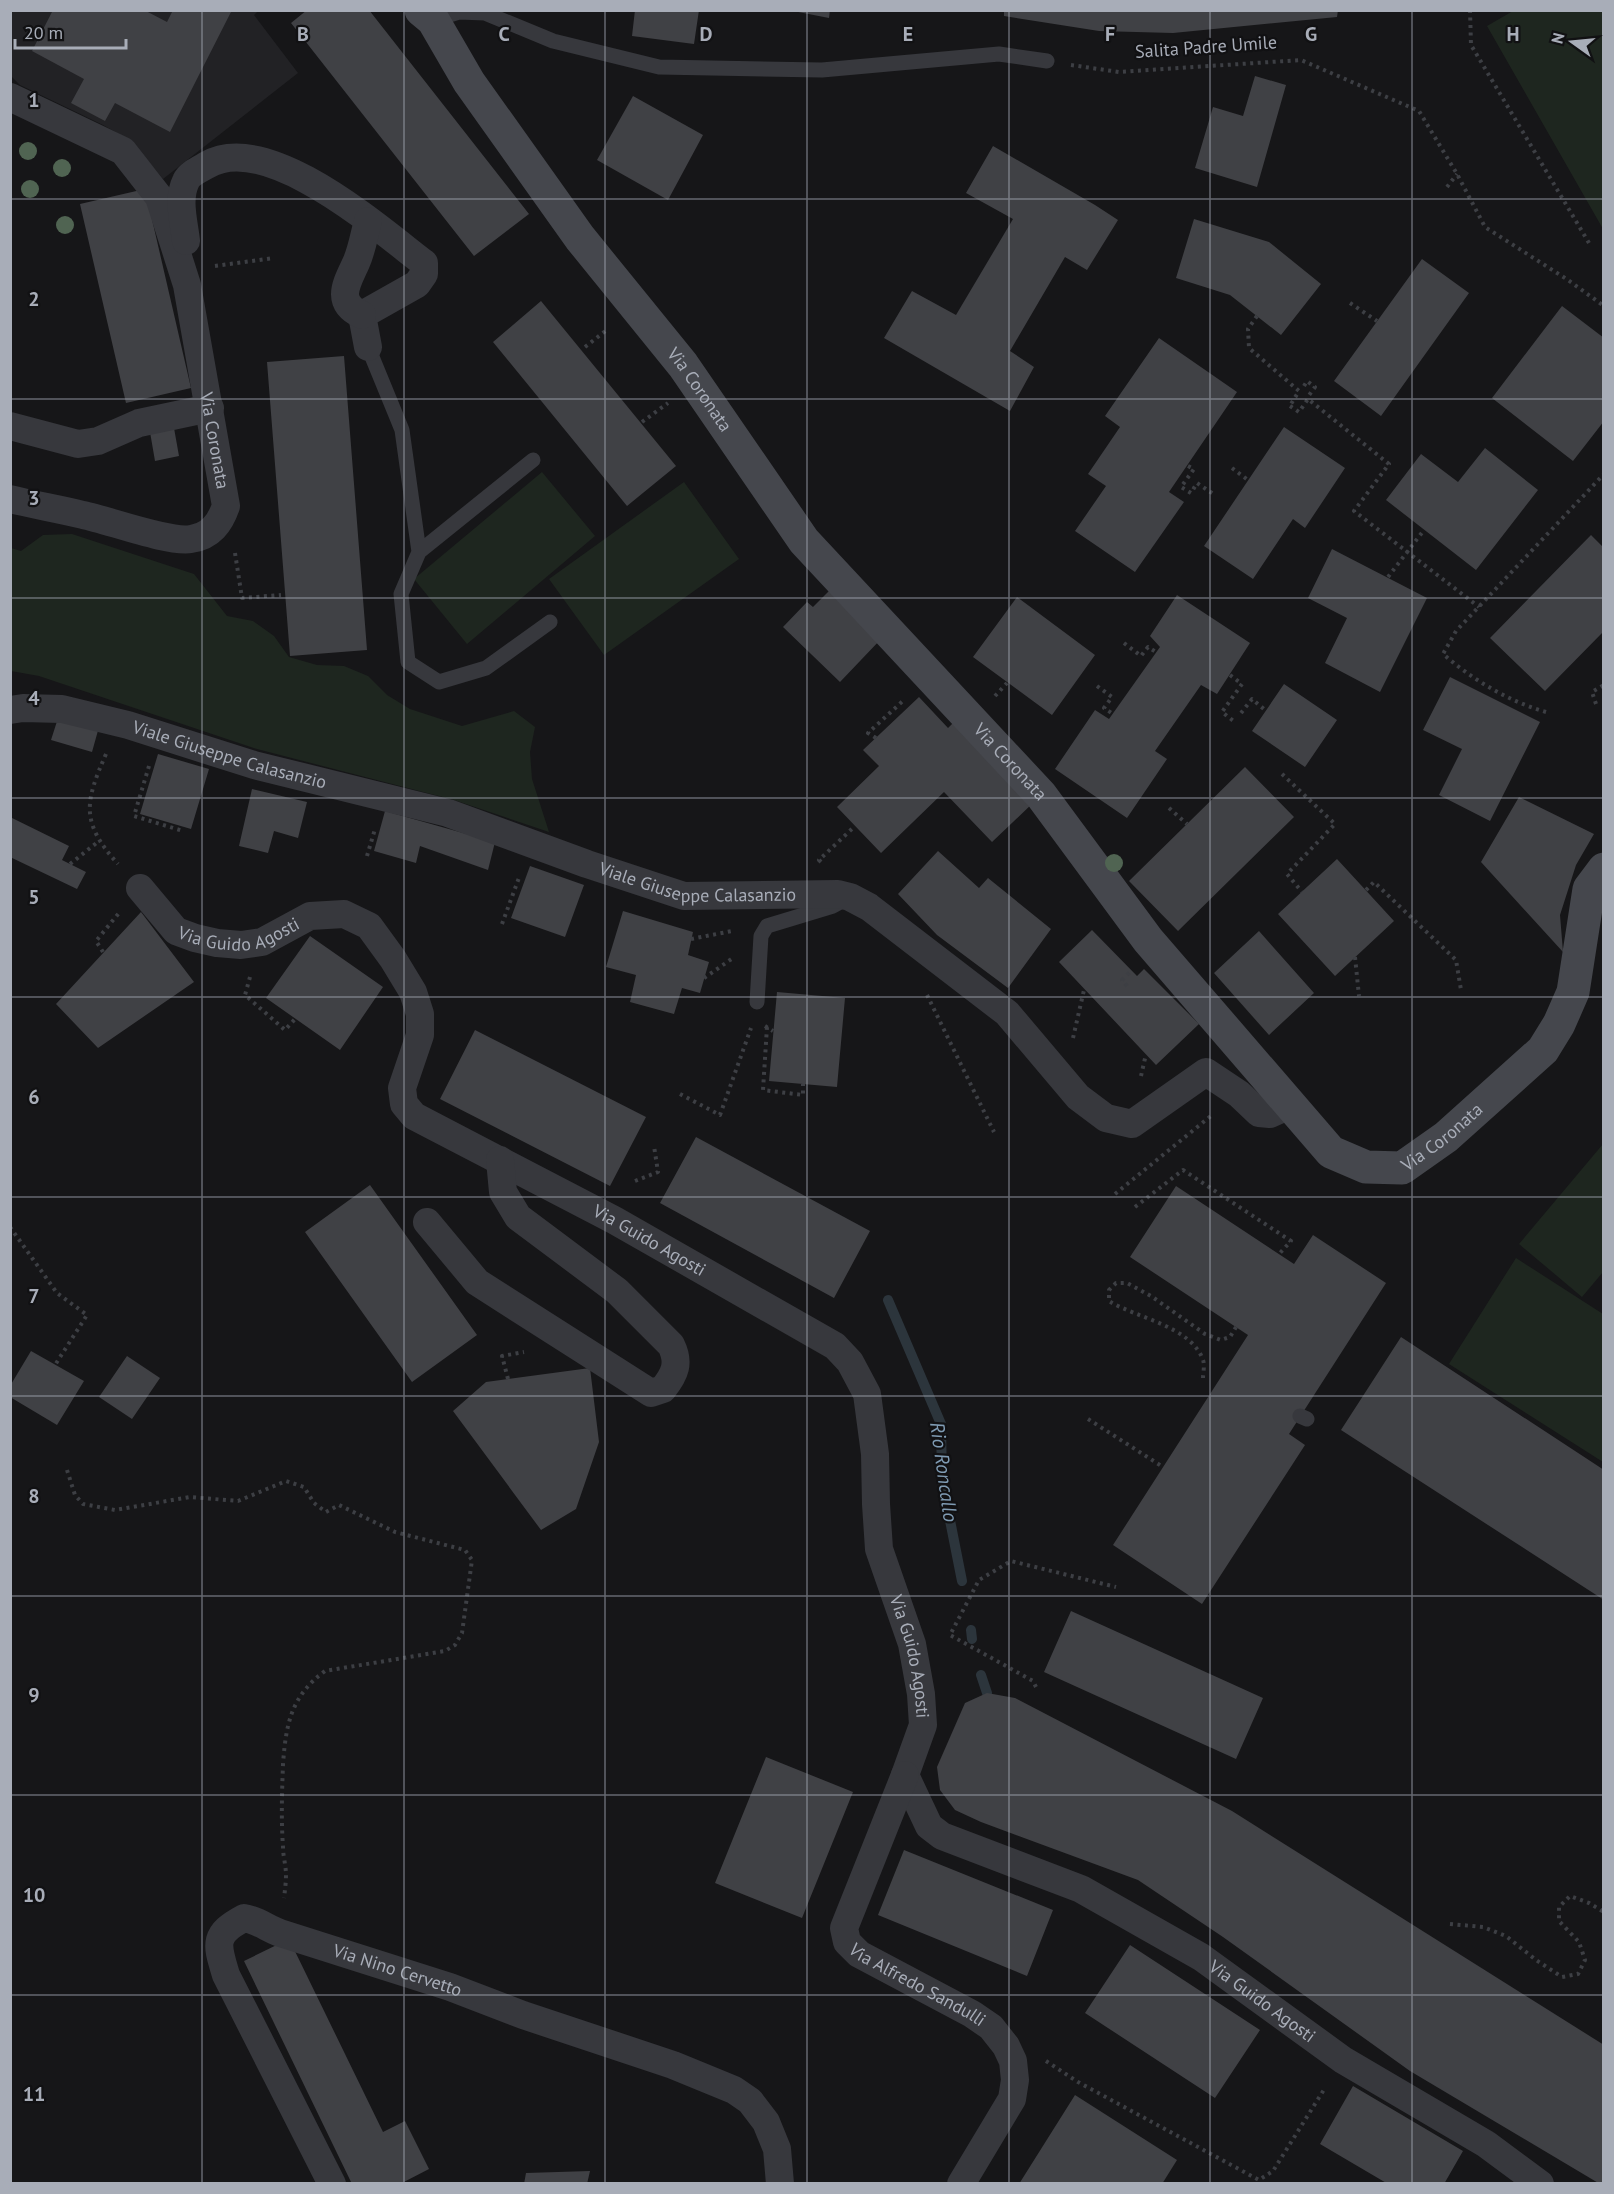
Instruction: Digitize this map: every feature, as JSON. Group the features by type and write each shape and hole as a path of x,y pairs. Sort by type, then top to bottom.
{"street":[{"name":"Via Coronata","path":"427,15 469,82 580,238 682,365 804,541 1041,795 1148,940 1331,1152 1366,1167 1402,1168 1446,1137 1543,1050 1559,1024 1573,992 1589,889 1604,869"},
{"name":"Via Coronata","path":"10,97 123,151 159,197 187,285 210,408 225,506 220,522 207,533 191,539 170,537 83,514 10,499"},
{"name":"Via Coronata","path":"187,285 182,197 186,180 198,170 224,157 259,160 294,171 329,193 424,263 424,274 417,284 362,315"},
{"path":"368,221 357,262 346,281 345,297 351,310 362,315 368,347"},
{"path":"17,424 78,444 98,441 139,423 210,408"},
{"name":"Viale Giuseppe Calasanzio","path":"10,710 62,709 128,724 255,765 448,813 587,864 684,896 838,894 850,897 869,907 1007,1013 1078,1097 1106,1118 1132,1124 1206,1072 1239,1094 1259,1113 1270,1114 1290,1105"},
{"name":"Via Guido Agosti","path":"140,888 176,931 217,943 242,945 262,942 310,916 344,914 369,926 413,992 420,1014 420,1035 402,1088 404,1104 414,1116 614,1220 835,1346 850,1362 867,1394 875,1454 879,1549 912,1644 921,1694 923,1725 905,1775 929,1826 942,1836 1081,1889 1201,1957 1343,2060 1486,2144 1540,2184"},
{"path":"427,1222 477,1282 651,1393 663,1389 676,1368 676,1356 671,1345 617,1291 518,1217 503,1192 500,1160"},
{"name":"Via Alfredo Sandulli","path":"905,1775 844,1928 846,1942 859,1954 972,2013 991,2027 1006,2046 1013,2061 1015,2080 1012,2099 961,2184"},
{"name":"Via Nino Cervetto","path":"332,2184 226,1976 218,1950 220,1936 244,1918 254,1920 280,1933 450,1987 523,2015 673,2064 734,2090 750,2101 766,2122 777,2149 780,2184"}],"lane":[{"path":"427,15 459,12 485,13 553,40 659,67 822,70 999,54 1047,62"},
{"path":"368,347 402,430 419,552"},
{"path":"533,459 419,552 401,594 408,662 439,682 486,668 550,622"},
{"path":"757,1002 761,936 767,927 833,906 850,897"}],"path":[{"path":"1470,10 1471,45 1589,243"},
{"name":"Salita Padre Umile","path":"1047,62 1119,72 1301,60 1419,111 1457,174 1485,227 1604,306"},
{"path":"1447,187 1457,174"},
{"path":"210,267 274,258"},
{"path":"1350,303 1377,321"},
{"path":"1257,316 1248,329 1249,348 1299,391 1291,404 1299,409 1315,387 1307,381 1304,386"},
{"path":"1290,406 1299,412 1308,399 1389,464 1354,511 1479,607"},
{"path":"1188,466 1194,469 1181,487 1191,493 1197,483 1215,495"},
{"path":"1232,468 1248,480"},
{"path":"1546,712 1521,705 1462,672 1443,654 1456,631 1604,474"},
{"path":"225,506 242,598 281,596"},
{"path":"1388,577 1424,530"},
{"path":"1124,643 1141,656 1148,647 1156,652"},
{"path":"1230,675 1242,684 1222,712 1236,723"},
{"path":"876,738 868,733 930,676"},
{"path":"1596,704 1592,692 1604,685"},
{"path":"1097,686 1112,697 1104,708 1113,714"},
{"path":"1241,713 1252,699 1265,710"},
{"path":"103,952 96,941 140,888 99,841 89,818 92,786 111,744 128,724"},
{"path":"159,734 134,816 183,831"},
{"path":"1281,774 1335,824 1287,874 1302,892"},
{"path":"1169,808 1187,824"},
{"path":"70,864 99,841"},
{"path":"502,924 522,870"},
{"path":"1366,890 1374,882 1456,960 1461,990"},
{"path":"691,939 745,928 761,936"},
{"path":"262,942 245,995 285,1030 296,1018"},
{"path":"1354,957 1359,996"},
{"path":"1122,980 1127,986"},
{"path":"1062,1079 1084,990"},
{"path":"925,992 994,1132"},
{"path":"680,1094 720,1115 753,1021 757,1002"},
{"path":"767,1027 763,1090 803,1095 803,1084"},
{"path":"1115,1194 1239,1094"},
{"path":"635,1181 658,1172 654,1146"},
{"path":"1136,1207 1183,1170 1291,1241 1279,1254"},
{"path":"10,1227 57,1293 87,1315 55,1365"},
{"path":"1203,1378 1204,1361 1195,1347 1175,1330 1146,1316 1123,1310 1109,1301 1109,1290 1116,1283 1127,1283 1151,1296 1205,1334 1221,1340 1230,1337 1236,1327"},
{"path":"1088,1419 1163,1467"},
{"path":"68,1470 75,1495 83,1504 115,1510 190,1497 238,1501 286,1481 304,1487 314,1503 326,1512 339,1505 395,1532 465,1550 472,1560 462,1633 455,1645 446,1651 325,1671 313,1679 298,1698 290,1715 285,1735 281,1801 286,1874 283,1907"},
{"path":"1036,1688 1033,1681 950,1635 979,1580 1011,1561 1116,1587"},
{"path":"1450,1924 1484,1927 1506,1936 1562,1977 1578,1974 1585,1960 1579,1942 1559,1921 1559,1907 1570,1896 1604,1912"},
{"path":"1078,2082 1259,2180 1272,2171 1343,2060"}],"shaded area":[{"path":"10,11 258,11 254,15 298,73 163,179 130,140 20,85 11,76"},
{"path":"1513,11 1603,11 1603,229 1487,26"},
{"path":"542,472 595,536 467,644 414,579"},
{"path":"684,482 739,559 604,655 549,579"},
{"path":"72,534 194,574 227,616 253,621 274,636 289,657 317,665 344,666 368,676 387,695 410,709 462,726 514,711 535,727 530,752 532,779 549,832 454,800 257,749 39,676 11,671 11,548 21,551 43,535"},
{"path":"1603,1144 1603,1272 1582,1297 1519,1244"},
{"path":"1516,1258 1603,1314 1603,1462 1449,1364"}],"building":[{"path":"53,10 144,10 167,22 173,10 232,10 170,132 115,103 105,121 71,103 84,79 32,51"},
{"path":"307,10 369,10 529,214 474,256 291,23"},
{"path":"635,10 699,10 694,44 632,36"},
{"path":"788,10 830,10 829,18"},
{"path":"1004,10 1338,10 1337,17 1173,33 1099,31 1004,16"},
{"path":"1255,76 1286,85 1257,187 1195,168 1213,107 1243,116"},
{"path":"633,96 703,135 668,200 597,160"},
{"path":"993,146 1118,220 1087,270 1065,257 1010,351 1034,367 1010,411 884,338 912,291 956,315 1013,219 966,193"},
{"path":"145,189 191,388 126,403 80,204"},
{"path":"1194,219 1269,242 1321,284 1281,335 1230,295 1176,278"},
{"path":"1422,259 1469,293 1381,416 1334,381"},
{"path":"541,301 676,466 627,506 493,342"},
{"path":"1562,306 1604,338 1604,421 1573,461 1492,398"},
{"path":"1159,338 1237,392 1169,492 1184,502 1135,572 1075,531 1106,486 1088,474 1120,427 1105,416"},
{"path":"344,356 367,650 290,656 267,362"},
{"path":"1284,427 1345,468 1305,528 1293,519 1253,579 1204,546"},
{"path":"174,428 179,456 155,461 150,432"},
{"path":"1485,448 1538,490 1476,570 1386,500 1421,454 1458,482"},
{"path":"1591,535 1604,548 1604,631 1545,691 1490,638"},
{"path":"1332,549 1427,598 1380,692 1325,663 1347,618 1308,598"},
{"path":"831,589 881,639 840,682 783,627 807,602 813,607"},
{"path":"1177,595 1250,643 1217,694 1201,685 1155,751 1167,759 1127,818 1055,769 1095,710 1109,719 1160,647 1150,636"},
{"path":"1017,597 1095,655 1052,715 973,657"},
{"path":"1450,677 1540,722 1490,821 1439,795 1462,749 1423,730"},
{"path":"1284,684 1337,720 1305,767 1252,731"},
{"path":"919,697 948,728 953,723 1034,802 992,842 944,792 881,853 837,807 879,766 863,750"},
{"path":"59,715 99,727 92,752 51,740"},
{"path":"158,754 209,769 191,829 140,814"},
{"path":"1245,767 1294,817 1178,931 1129,881"},
{"path":"252,789 307,802 298,838 274,831 268,853 239,846"},
{"path":"1519,797 1594,834 1576,865 1560,915 1563,952 1481,862"},
{"path":"385,811 495,842 488,870 420,846 416,863 374,851"},
{"path":"10,817 69,846 62,860 86,872 77,889 10,857"},
{"path":"938,851 979,888 988,878 1051,929 1008,988 937,935 898,894"},
{"path":"1337,859 1394,921 1335,976 1278,914"},
{"path":"530,866 584,885 565,937 511,918"},
{"path":"623,911 693,932 688,955 709,962 700,993 682,988 674,1014 630,1002 636,975 606,967"},
{"path":"141,912 194,982 98,1048 56,1004"},
{"path":"1092,930 1137,976 1144,969 1199,1024 1156,1065 1059,962"},
{"path":"1259,931 1314,993 1269,1035 1214,973"},
{"path":"310,936 383,987 340,1050 266,998"},
{"path":"777,992 845,998 837,1087 769,1081"},
{"path":"475,1030 646,1117 610,1186 440,1099"},
{"path":"696,1137 870,1231 834,1298 660,1203"},
{"path":"370,1185 477,1335 412,1382 305,1232"},
{"path":"1176,1186 1294,1264 1313,1235 1386,1283 1289,1434 1305,1445 1202,1604 1113,1545 1248,1335 1130,1257"},
{"path":"1401,1337 1604,1470 1604,1600 1341,1430"},
{"path":"31,1351 84,1381 57,1425 10,1397 10,1386"},
{"path":"127,1356 160,1378 132,1419 99,1397"},
{"path":"590,1368 599,1442 576,1509 541,1530 453,1411 486,1382"},
{"path":"1071,1611 1263,1698 1236,1759 1044,1672"},
{"path":"987,1693 1015,1698 1232,1811 1604,2045 1604,2184 1600,2184 1410,2071 1223,1937 1138,1880 981,1822 955,1810 940,1790 937,1767 965,1703"},
{"path":"766,1757 853,1792 802,1918 715,1883"},
{"path":"904,1850 1053,1910 1027,1976 878,1915"},
{"path":"289,1939 383,2132 405,2121 429,2169 400,2184 352,2184 244,1961"},
{"path":"1130,1945 1260,2030 1215,2098 1085,2013"},
{"path":"1353,2086 1463,2151 1444,2184 1388,2184 1320,2144"},
{"path":"1075,2095 1177,2160 1162,2184 1019,2184"},
{"path":"590,2171 587,2184 524,2184 526,2173"}],"waterway":[{"name":"Rio Roncallo","path":"888,1300 941,1424 942,1480 962,1581"},
{"name":"Rio Roncallo","path":"971,1630 972,1639"},
{"name":"Rio Roncallo","path":"981,1675 987,1693"}]}
